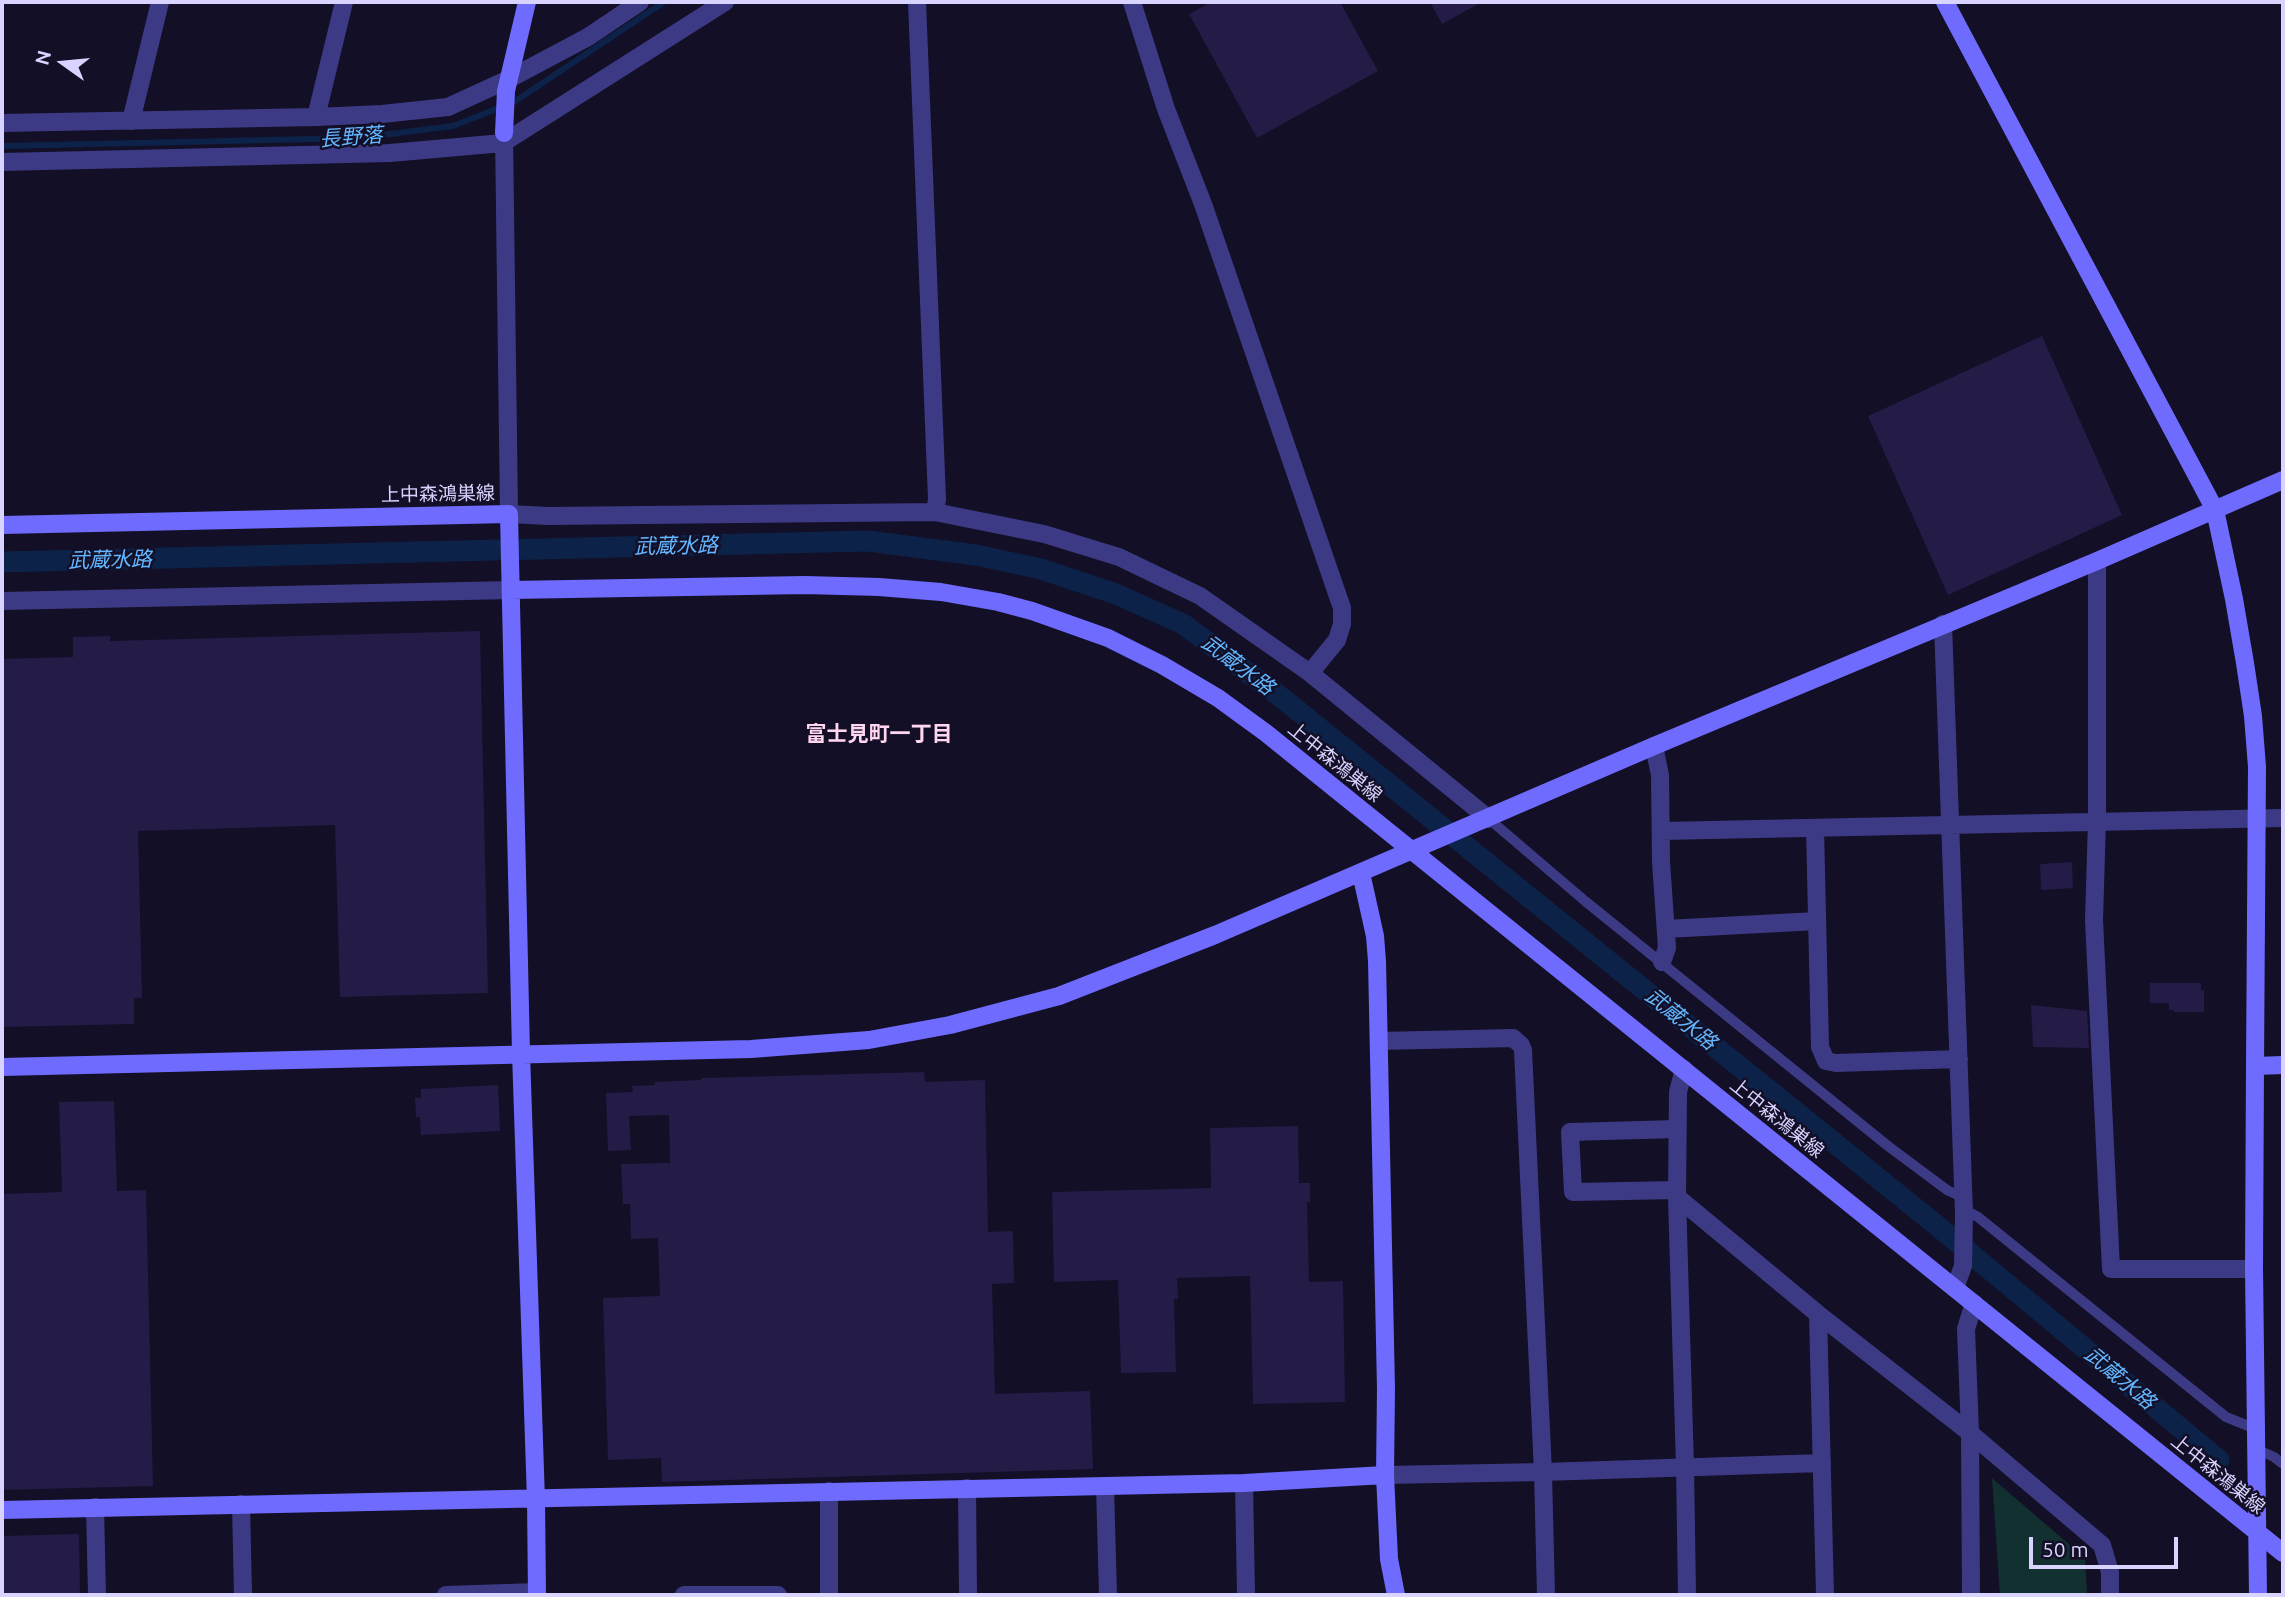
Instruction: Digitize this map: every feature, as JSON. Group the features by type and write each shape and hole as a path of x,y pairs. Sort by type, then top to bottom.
{"street":[{"path":"131,121 160,2"},
{"path":"316,117 344,2"},
{"path":"446,1595 537,1594 521,1053 509,522 504,138 508,85 527,2"},
{"path":"2,123 316,117 448,107 508,85 640,2"},
{"path":"2,162 390,153 504,138 725,2"},
{"path":"917,2 937,499 935,512"},
{"path":"1132,2 1166,109 1203,204 1342,608 1342,624 1337,640 1310,673"},
{"path":"1945,2 2215,510 2234,599 2253,716 2256,766 2254,1269 2258,1595"},
{"path":"2,1067 764,1048 869,1040 950,1025 1059,996 1104,980 2283,481"},
{"path":"509,522 561,516 935,512 1044,534 1119,557 1200,596 1310,673 1489,819"},
{"name":"上中森鴻巣線","path":"2,525 509,522"},
{"path":"2097,561 2094,920 2111,1269 2254,1269"},
{"path":"2,601 511,581"},
{"name":"上中森鴻巣線","path":"511,581 855,586 950,593 1032,611 1121,644 1162,665 1218,698 1258,727 1684,1069 1958,1281 1974,1303 2283,1553"},
{"path":"1943,624 1963,1207 1958,1281"},
{"path":"1654,746 1660,775 1661,862 1667,948 1662,962"},
{"path":"1662,831 2283,818"},
{"path":"1815,828 1820,1047 1826,1061 1836,1063 1959,1059"},
{"path":"1361,873 1375,936 1386,1389 1385,1475 1389,1559 1396,1595"},
{"path":"1666,929 1818,920"},
{"path":"1379,1041 1513,1038 1523,1050 1543,1472 1546,1595"},
{"path":"2255,1066 2283,1065"},
{"path":"1684,1069 1678,1092 1677,1193 1687,1595"},
{"path":"1678,1129 1570,1132 1573,1192 1677,1193 1818,1314 1970,1433 2102,1545 2110,1572 2110,1595"},
{"path":"1971,1595 1966,1329 1974,1303"},
{"path":"1818,1314 1825,1595"},
{"path":"2,1510 1244,1483 1385,1475 1822,1463"},
{"path":"1244,1483 1246,1595"},
{"path":"1105,1486 1108,1595"},
{"path":"967,1488 968,1595"},
{"path":"829,1491 829,1595"},
{"path":"241,1504 243,1595"},
{"path":"95,1507 97,1595"},
{"path":"684,1595 778,1595"}],"lane":[{"path":"1489,819 1585,901 1888,1146 1947,1190 1963,1207 2225,1417 2256,1429"},
{"path":"2256,1449 2283,1464"}],"green space":[{"path":"1992,1478 2085,1558 2087,1595 2000,1595"}],"building":[{"path":"1211,2 1340,2 1378,71 1257,138 1189,14"},
{"path":"1430,2 1482,2 1442,24"},
{"path":"2042,336 2122,515 1948,595 1868,416"},
{"path":"480,631 488,993 340,997 335,825 138,831 142,998 134,998 134,1024 2,1027 2,659 73,657 73,637 110,636 110,641"},
{"path":"2072,862 2073,888 2041,890 2040,864"},
{"path":"2150,983 2201,983 2201,990 2204,990 2204,1012 2174,1012 2169,1010 2169,1003 2150,1003"},
{"path":"2031,1005 2087,1011 2089,1048 2033,1047"},
{"path":"924,1072 925,1082 985,1080 988,1232 1013,1231 1014,1283 992,1284 995,1394 1090,1391 1093,1469 662,1482 661,1458 608,1460 603,1298 660,1296 658,1238 631,1239 630,1204 623,1204 621,1164 670,1163 669,1115 629,1116 631,1150 608,1151 606,1093 633,1092 632,1086 655,1085 654,1082 702,1078"},
{"path":"498,1085 500,1131 421,1135 415,1098 421,1098 421,1089"},
{"path":"114,1101 117,1191 146,1190 153,1486 2,1490 2,1194 62,1192 59,1102"},
{"path":"1298,1126 1299,1183 1310,1183 1310,1202 1307,1202 1309,1282 1343,1281 1345,1402 1253,1404 1250,1276 1177,1278 1178,1299 1174,1299 1176,1372 1121,1373 1118,1280 1054,1282 1052,1192 1211,1188 1210,1128"},
{"path":"79,1534 80,1595 2,1595 2,1536"}],"waterway":[{"name":"長野落","path":"2,146 359,138 453,126 514,102 664,2"},
{"name":"武蔵水路","path":"2,562 868,541 976,555 1041,569 1116,594 1183,624 1282,698 1935,1224 2219,1460"}],"district":[{"name":"富士見町一丁目","path":"879,734"}]}
